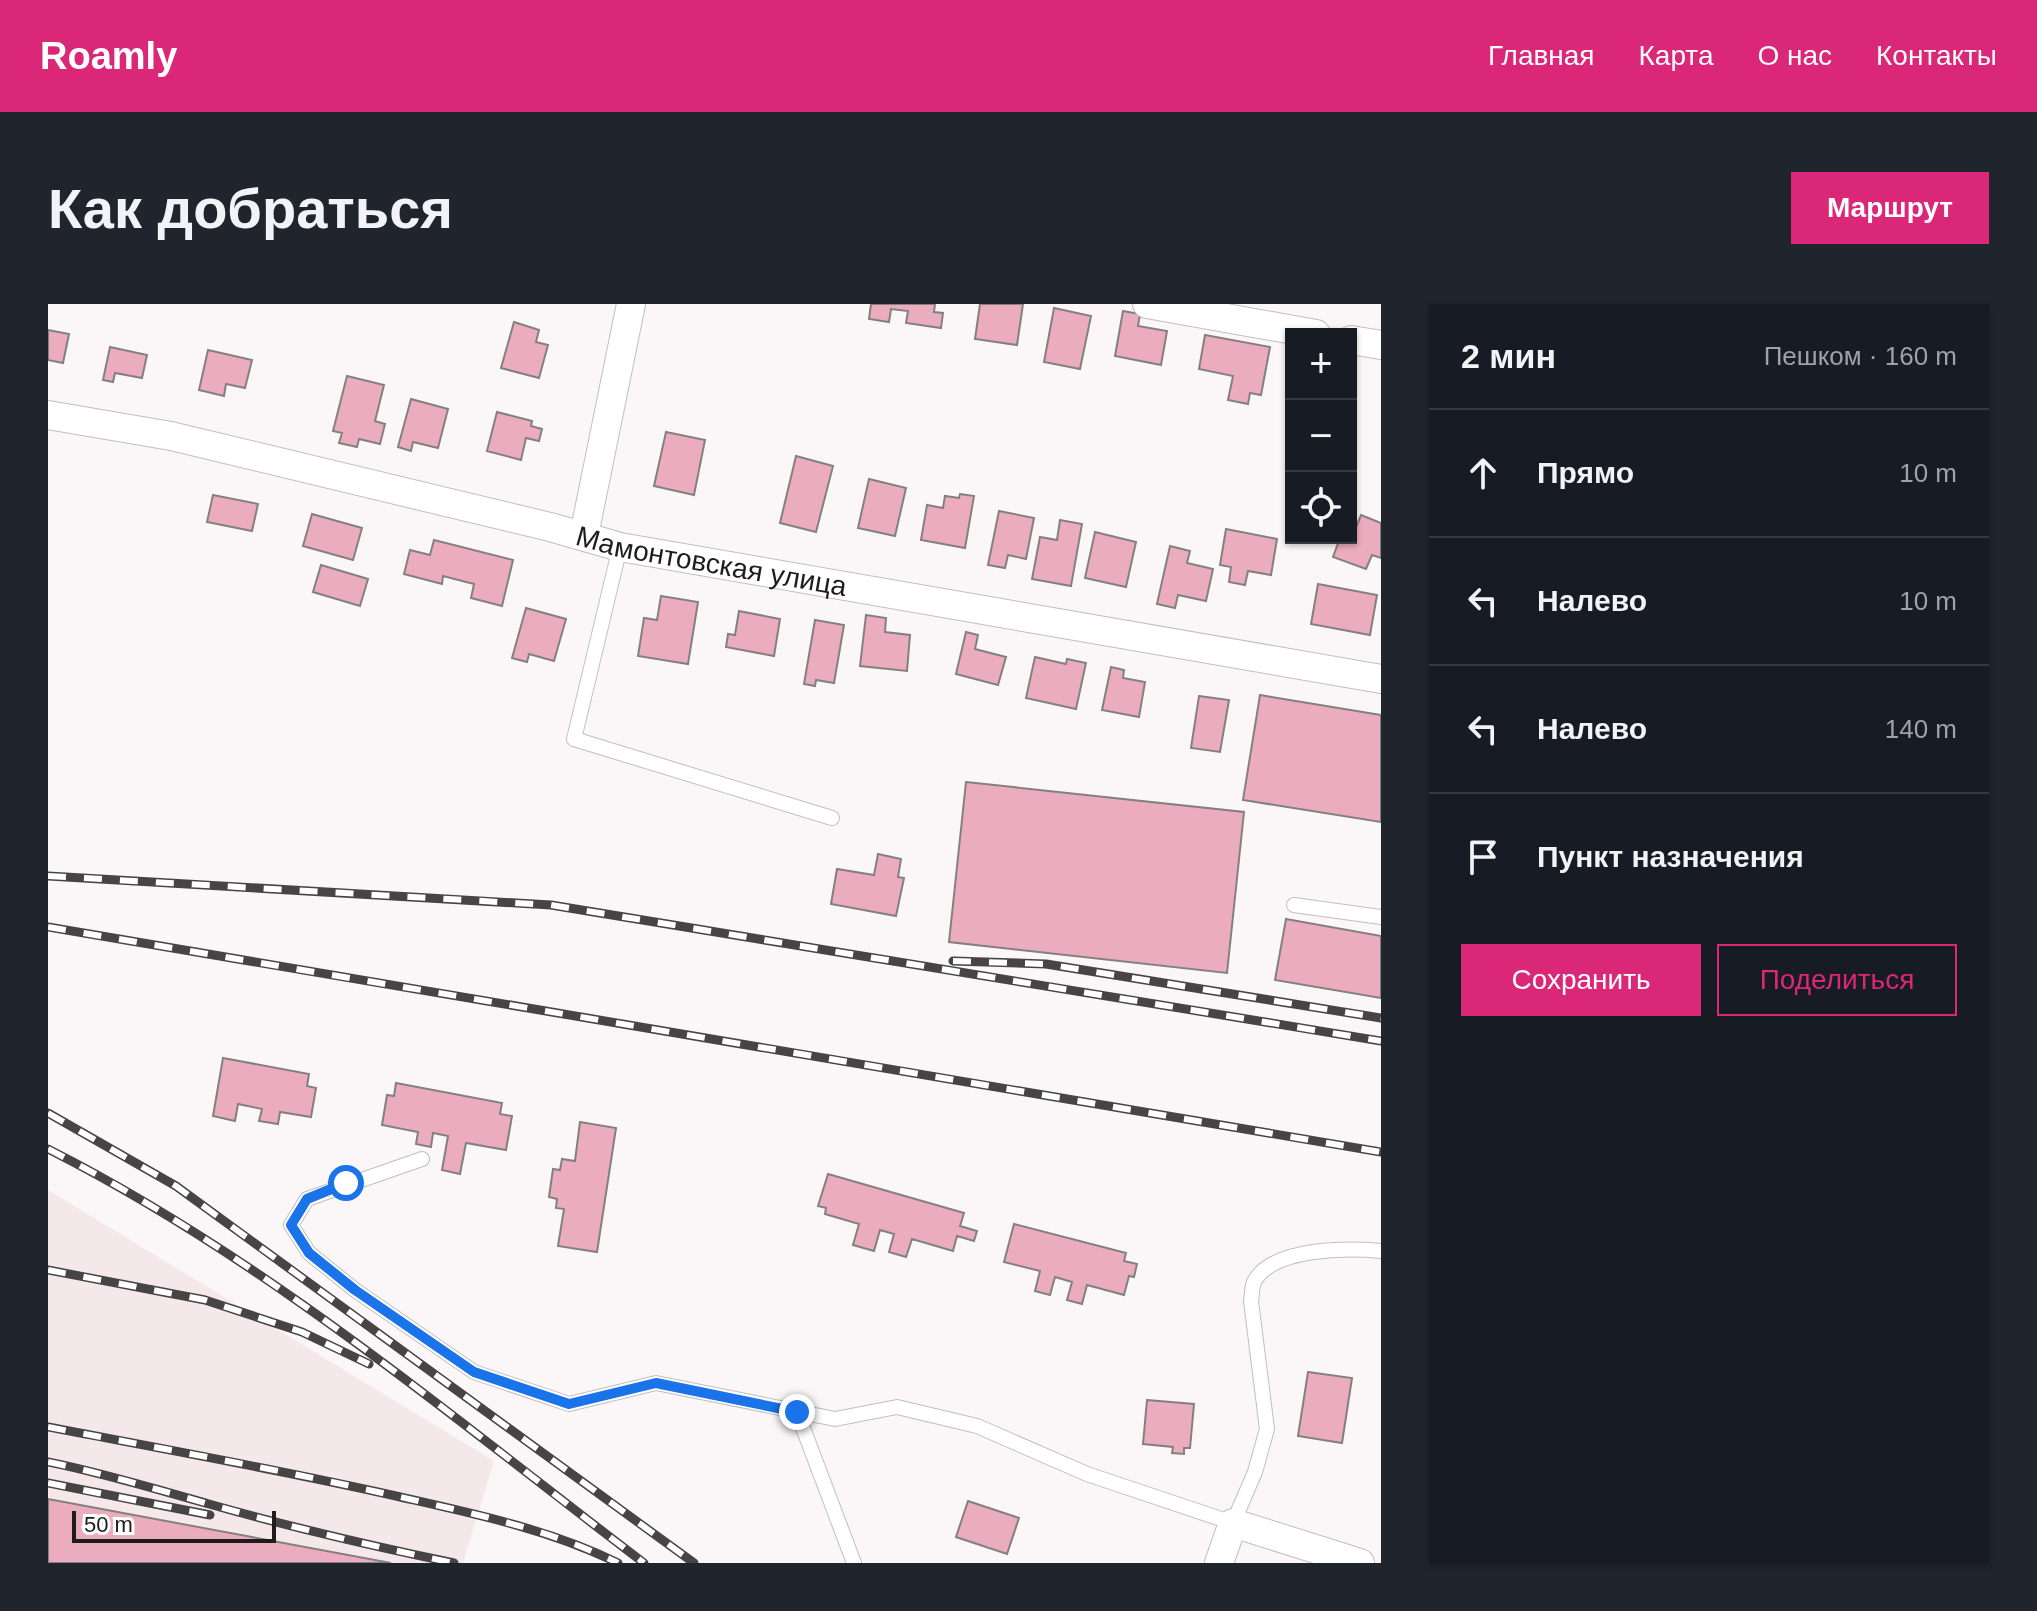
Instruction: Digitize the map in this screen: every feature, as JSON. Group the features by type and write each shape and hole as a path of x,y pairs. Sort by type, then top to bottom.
{"street":[{"path":"584,535 631,304"},
{"path":"1147,304 1285,328"},
{"path":"1357,341 1381,345"},
{"name":"Мамонтовская улица","path":"48,415 171,436 584,535 620,547 1381,679"},
{"path":"1219,1563 1233,1523 1360,1563"}],"lane":[{"path":"620,547 574,739 832,818"},
{"path":"1294,905 1381,917"},
{"path":"422,1159 307,1199 291,1225 309,1253 355,1290 474,1372 569,1404 656,1383 835,1419 897,1407 977,1426 1087,1474 1233,1523 1255,1472 1267,1429 1251,1301 1254,1282 1269,1266 1312,1251 1381,1251"},
{"path":"797,1412 854,1563"}],"shaded area":[{"path":"48,1190 494,1461 463,1563 48,1563"}],"building":[{"path":"871,304 935,304 934,312 943,313 941,328 906,323 908,311 891,309 889,322 869,319"},
{"path":"980,304 1023,304 1017,345 975,339"},
{"path":"1054,308 1091,316 1080,369 1044,362"},
{"path":"1123,311 1140,314 1138,326 1167,331 1161,365 1115,356"},
{"path":"514,322 539,330 536,342 548,345 539,378 501,368"},
{"path":"48,330 69,334 63,363 48,360"},
{"path":"1205,335 1270,347 1261,395 1250,393 1248,404 1228,400 1233,376 1199,369"},
{"path":"110,347 147,355 142,378 115,373 113,382 103,380"},
{"path":"208,350 252,360 245,388 226,384 224,396 199,390"},
{"path":"347,376 384,385 375,421 385,424 380,444 359,439 357,447 339,443 342,433 333,431"},
{"path":"411,399 448,409 438,448 413,442 411,451 398,447"},
{"path":"497,412 532,421 531,426 542,429 539,441 526,438 521,460 487,451"},
{"path":"666,432 705,440 694,495 654,486"},
{"path":"796,456 833,466 816,532 780,523"},
{"path":"869,479 906,488 895,536 858,528"},
{"path":"960,494 974,496 965,548 921,540 927,505 943,508 945,496 959,498"},
{"path":"213,495 258,504 252,531 207,522"},
{"path":"999,511 1034,518 1026,559 1008,555 1005,568 988,565"},
{"path":"312,514 362,528 353,560 303,546"},
{"path":"1361,515 1381,523 1381,558 1372,555 1366,569 1333,557 1338,544 1357,544 1357,525"},
{"path":"1060,520 1082,524 1071,586 1032,579 1040,537 1057,540"},
{"path":"1226,529 1277,539 1271,575 1248,571 1245,585 1229,582 1231,567 1220,565"},
{"path":"1095,532 1136,542 1126,587 1085,578"},
{"path":"434,540 513,560 502,606 471,598 474,584 443,576 442,584 404,574 410,550 430,555"},
{"path":"1170,546 1190,551 1187,563 1213,569 1206,601 1178,595 1175,608 1157,604"},
{"path":"321,565 368,579 360,606 313,592"},
{"path":"1318,584 1377,595 1370,635 1311,624"},
{"path":"661,596 698,602 688,664 638,656 644,618 657,620"},
{"path":"526,608 566,619 554,661 529,654 527,662 512,658"},
{"path":"739,611 780,619 774,656 726,647 728,634 735,635"},
{"path":"866,615 886,618 885,632 910,635 907,671 860,666"},
{"path":"815,620 844,625 834,683 816,680 815,686 804,684"},
{"path":"966,632 978,635 975,649 1006,657 998,685 956,674"},
{"path":"1035,657 1066,664 1067,659 1086,663 1076,709 1026,698"},
{"path":"1111,667 1124,670 1123,678 1145,682 1139,717 1102,710"},
{"path":"1260,695 1381,715 1381,822 1243,800"},
{"path":"1199,696 1229,700 1220,752 1191,748"},
{"path":"966,782 1244,812 1227,973 949,942"},
{"path":"878,854 901,859 898,877 904,878 896,916 831,904 837,869 874,875"},
{"path":"1286,919 1381,936 1381,998 1275,980"},
{"path":"223,1058 309,1074 307,1086 316,1088 311,1117 280,1112 278,1124 259,1121 262,1109 238,1104 235,1121 213,1116"},
{"path":"396,1083 502,1103 500,1114 512,1116 506,1150 466,1143 460,1174 442,1170 448,1136 433,1133 431,1147 416,1144 418,1132 382,1125 387,1095 394,1096"},
{"path":"580,1122 616,1128 597,1252 558,1246 564,1209 556,1208 557,1199 549,1197 553,1169 560,1170 562,1159 575,1161"},
{"path":"828,1174 964,1213 960,1226 977,1231 974,1241 957,1236 953,1251 912,1239 906,1257 889,1252 894,1234 880,1230 874,1251 853,1245 859,1224 825,1214 826,1208 818,1206"},
{"path":"1014,1224 1126,1253 1124,1261 1137,1264 1134,1277 1129,1276 1124,1295 1087,1285 1082,1304 1067,1300 1072,1282 1055,1277 1050,1295 1035,1291 1040,1271 1004,1262"},
{"path":"1308,1372 1352,1378 1342,1443 1298,1436"},
{"path":"1147,1400 1194,1404 1190,1448 1184,1448 1184,1454 1172,1453 1173,1447 1143,1444"},
{"path":"48,1499 391,1563 48,1563"},
{"path":"968,1501 1019,1518 1007,1554 956,1537"}],"railway":[{"path":"48,876 551,905 1381,1041"},
{"path":"48,927 1381,1152"},
{"path":"953,961 1046,964 1381,1018"},
{"path":"48,1113 176,1186 694,1563"},
{"path":"48,1149 128,1192 281,1289 644,1563"},
{"path":"48,1270 205,1300 302,1332 369,1364"},
{"path":"48,1427 353,1486 453,1509 537,1531 618,1563"},
{"path":"48,1462 300,1528 454,1563"},
{"path":"48,1483 210,1515"}],"route":[{"path":"346,1183 307,1199 291,1225 298,1238 309,1253 355,1290 474,1372 569,1404 656,1383 797,1412"}]}
